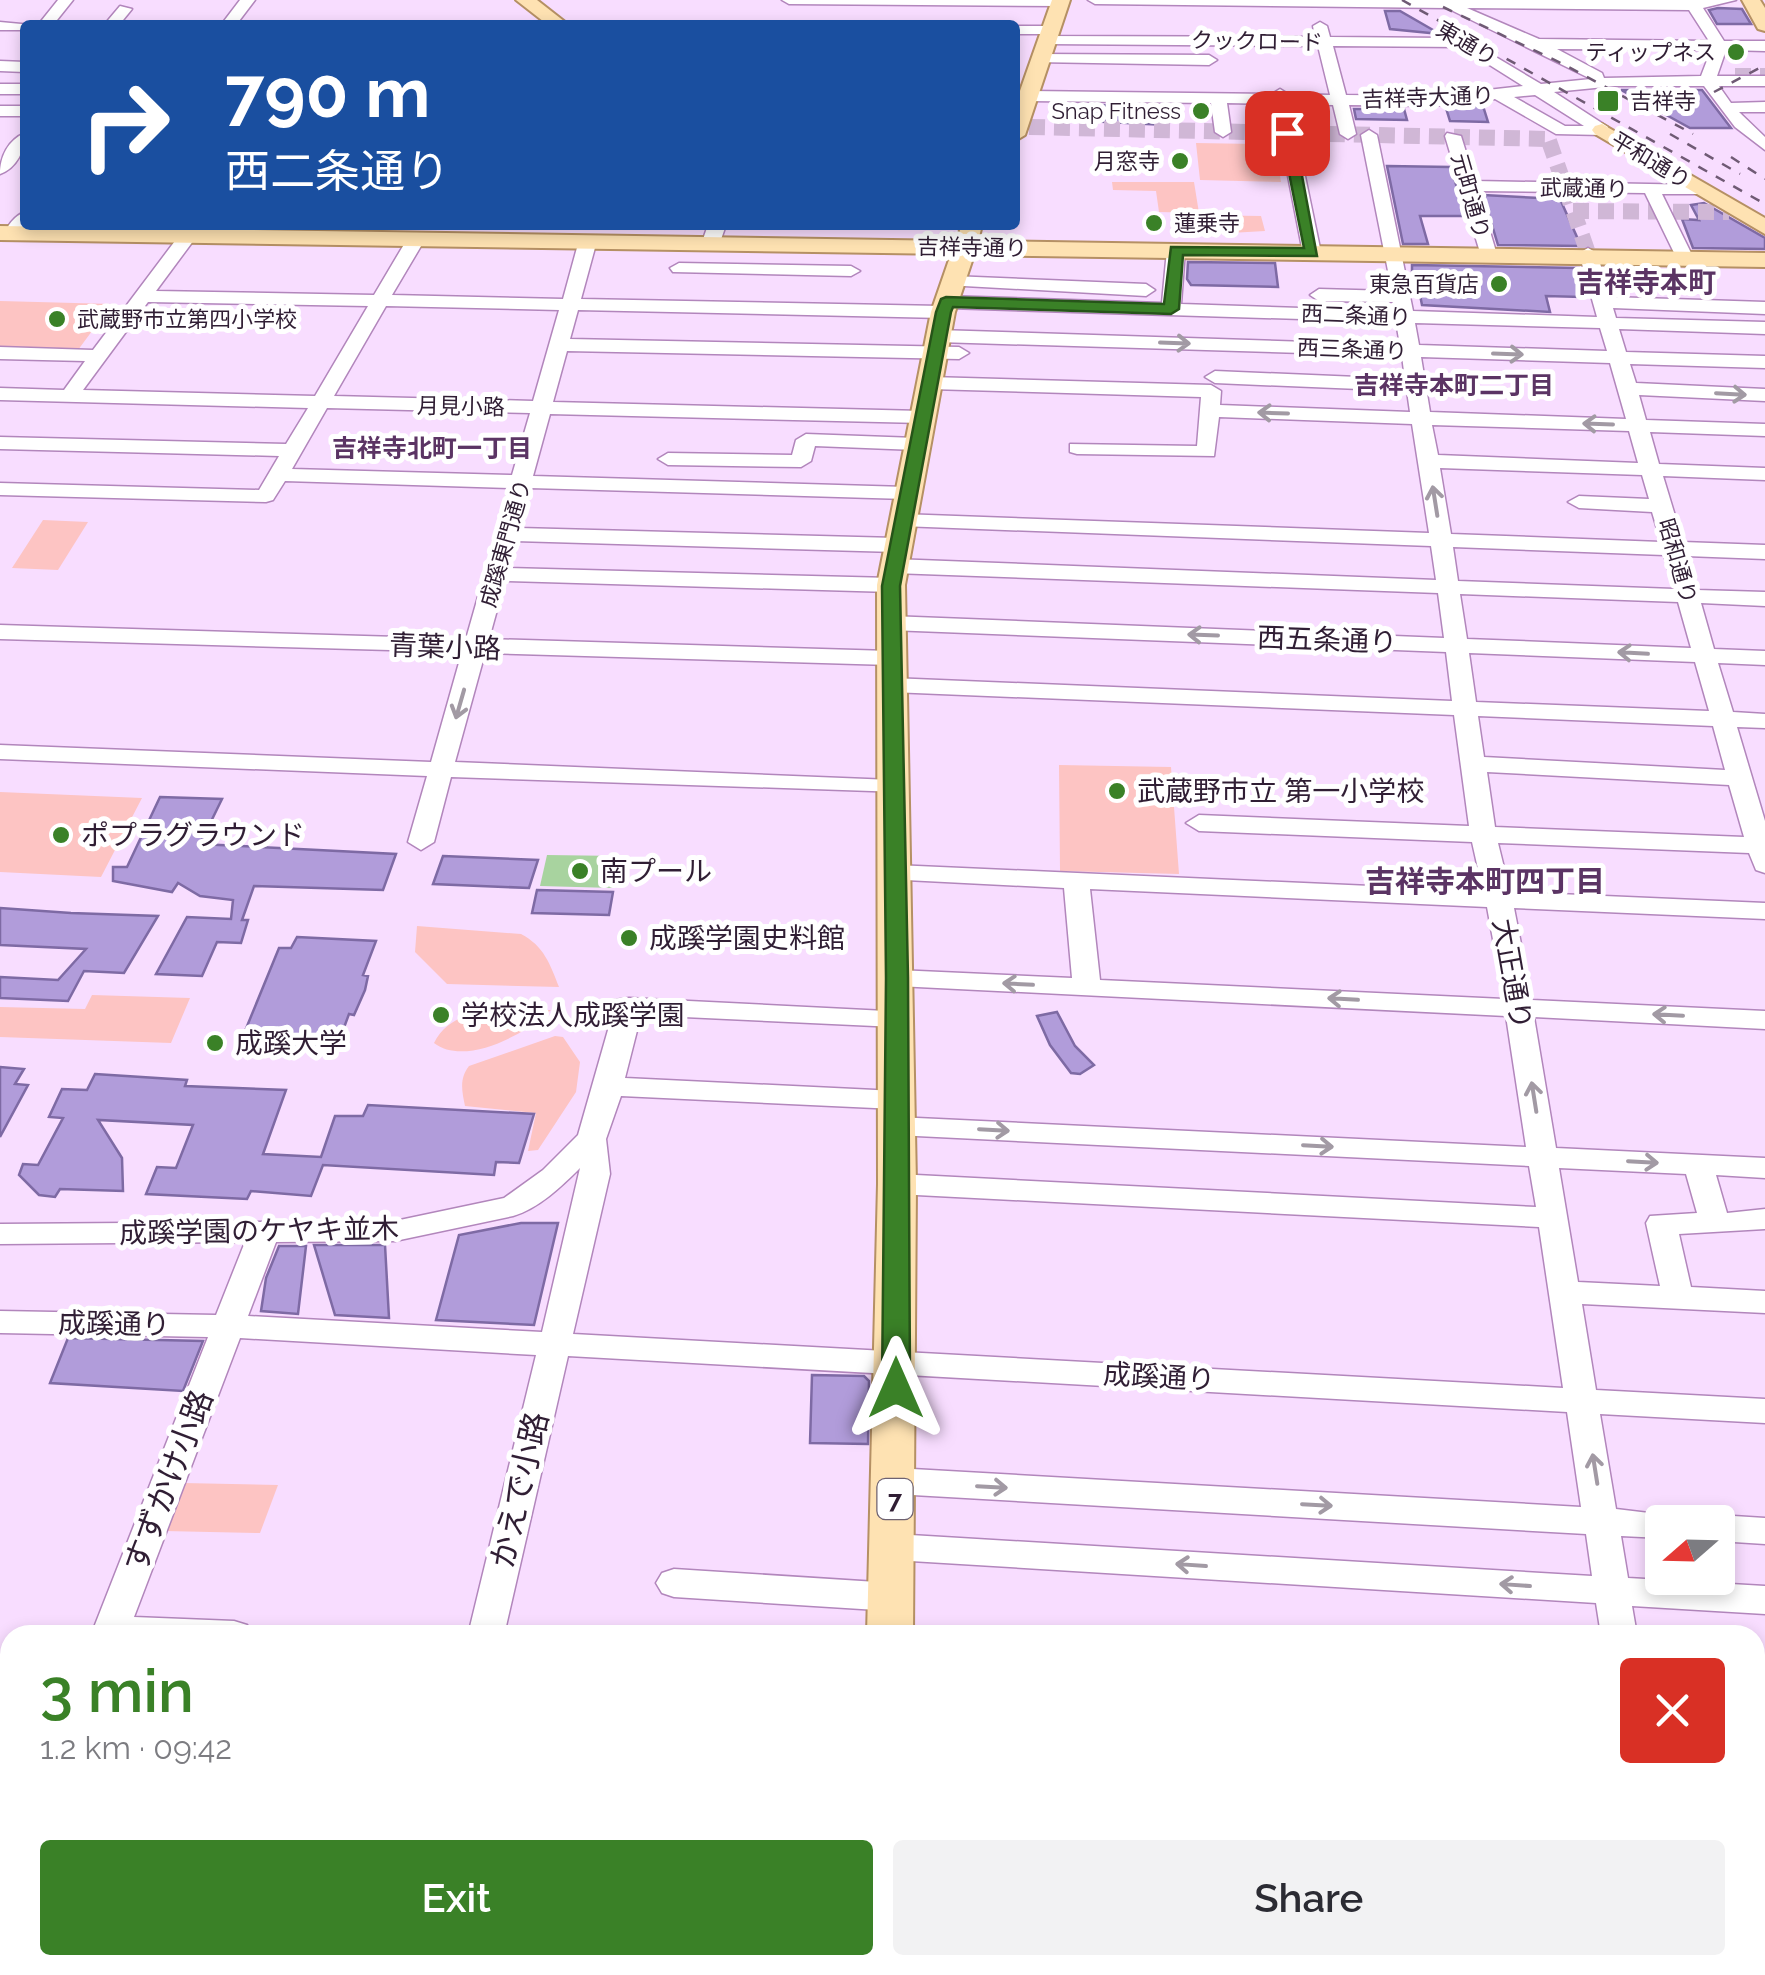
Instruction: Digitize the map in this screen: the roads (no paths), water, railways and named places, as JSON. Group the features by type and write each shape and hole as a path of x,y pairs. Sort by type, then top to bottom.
{"main road":[{"path":"525,0 553,20"},
{"path":"1751,0 1765,25"},
{"path":"1023,115 1060,1"},
{"name":"平和通り","path":"1600,134 1765,228"},
{"name":"吉祥寺通り","path":"147,230 704,238 968,236 1045,248 1765,260"},
{"name":"7","path":"892,1616 898,1184 890,623 898,542 916,444 943,316 968,236"}],"street":[{"path":"49,20 66,0"},
{"path":"232,20 248,0"},
{"path":"789,0 836,4 1060,1"},
{"path":"1096,0 1124,7 1314,1 1567,2 1586,18 1729,0"},
{"path":"1314,1 1348,134"},
{"name":"東通り","path":"1394,2 1521,75 1534,88"},
{"path":"1444,4 1537,44 1597,76"},
{"path":"1695,7 1720,46"},
{"path":"116,20 125,9"},
{"path":"1020,41 1445,30"},
{"path":"1020,31 1048,39 1208,60"},
{"name":"クックロード","path":"1048,39 1204,40 1323,35 1466,43"},
{"path":"1204,40 1223,132"},
{"path":"1537,44 1765,46"},
{"path":"1720,46 1710,78 1742,126 1763,142"},
{"name":"吉祥寺大通り","path":"1534,88 1597,76 1764,81"},
{"name":"吉祥寺大通り","path":"1023,115 1218,96 1430,96 1615,80 1735,76"},
{"path":"1729,105 1764,81"},
{"name":"平和通り","path":"1534,88 1600,134"},
{"path":"1497,93 1562,131 1600,134"},
{"name":"吉祥寺大通り","path":"1339,97 1436,108 1497,93"},
{"path":"1280,97 1312,252"},
{"path":"1729,105 1765,107"},
{"path":"1549,140 1600,134"},
{"name":"大正通り","path":"1369,135 1403,307 1483,834 1519,1006 1617,1625"},
{"name":"元町通り","path":"1453,136 1488,255"},
{"path":"0,168 20,146"},
{"name":"武蔵通り","path":"1468,186 1699,189"},
{"path":"1651,189 1686,259"},
{"path":"69,396 192,231"},
{"name":"成蹊東門通り","path":"421,842 561,344 586,234"},
{"path":"0,489 266,496 380,302 402,235"},
{"path":"666,308 679,268 704,238"},
{"path":"1038,284 1045,248"},
{"path":"561,344 943,316 1038,284 1172,300 1176,250"},
{"name":"昭和通り","path":"1589,255 1723,719 1749,782 1763,853"},
{"path":"679,268 851,271"},
{"path":"140,296 943,316 1120,358 1120,363"},
{"name":"西二条通り","path":"943,316 1172,300 1606,313 1765,328"},
{"path":"1606,313 1765,308"},
{"name":"西三条通り","path":"943,316 1410,351 1765,362"},
{"path":"0,354 98,356"},
{"path":"1215,376 1416,385"},
{"path":"930,383 1212,392 1207,452 1078,448"},
{"path":"1628,389 1765,395"},
{"name":"月見小路","path":"1,395 922,417"},
{"path":"1212,411 1765,430"},
{"path":"668,458 801,461 806,440 916,444"},
{"path":"0,443 294,450"},
{"path":"1428,461 1765,474"},
{"path":"278,474 522,481 898,542 1448,586 1765,599"},
{"path":"1578,502 1662,506"},
{"path":"507,534 898,542 1441,539 1765,552"},
{"path":"496,574 898,542"},
{"name":"西五条通り","path":"890,623 1765,658"},
{"name":"青葉小路","path":"0,632 475,648 1464,710 1765,721"},
{"path":"0,752 892,787"},
{"path":"1472,764 1749,782"},
{"path":"1199,822 1483,834 1763,853"},
{"path":"895,873 1765,910"},
{"path":"1076,880 1088,987"},
{"path":"897,978 1765,1020"},
{"path":"596,1010 629,1006 896,1018"},
{"name":"成蹊学園のケヤキ並木","path":"0,1234 395,1232 513,1206 554,1177 591,1139 629,1006"},
{"path":"609,1086 896,1113 1765,1168"},
{"name":"かえで小路","path":"488,1625 595,1174 591,1139"},
{"path":"1698,1164 1715,1224"},
{"path":"898,1184 1554,1218"},
{"path":"1678,1298 1661,1222 1715,1224 1765,1219"},
{"name":"すずかけ小路","path":"113,1625 264,1234"},
{"path":"1566,1292 1765,1302"},
{"name":"成蹊通り","path":"0,1322 228,1326 1765,1411"},
{"path":"895,1481 1645,1524"},
{"path":"1735,1529 1765,1531"},
{"path":"894,1547 1765,1600"},
{"path":"674,1583 892,1616"}],"tunnel":[{"path":"1735,76 1765,76"},
{"path":"1029,127 1549,139"},
{"path":"1549,141 1573,211"},
{"path":"1573,211 1729,212"},
{"path":"1573,211 1588,253"}],"railway":[{"path":"1402,0 1765,204"},
{"path":"1443,7 1563,64 1693,134"},
{"path":"1714,92 1765,65"},
{"path":"1670,134 1740,174"},
{"path":"1731,157 1765,179"}],"place":[{"name":"ティップネス","path":"1736,52"},
{"name":"吉祥寺","path":"1608,101"},
{"name":"Snap Fitness","path":"1201,111"},
{"name":"月窓寺","path":"1180,161"},
{"name":"蓮乗寺","path":"1154,223"},
{"name":"東急百貨店","path":"1499,284"},
{"name":"武蔵野市立第四小学校","path":"57,319"},
{"name":"武蔵野市立 第一小学校","path":"1117,791"},
{"name":"ポプラグラウンド","path":"61,835"},
{"name":"南プール","path":"580,871"},
{"name":"成蹊学園史料館","path":"629,938"},
{"name":"学校法人成蹊学園","path":"441,1015"},
{"name":"成蹊大学","path":"215,1043"}],"district":[{"name":"吉祥寺本町","path":"1646,282"},
{"name":"吉祥寺本町二丁目","path":"1454,385"},
{"name":"吉祥寺北町一丁目","path":"432,448"},
{"name":"吉祥寺本町四丁目","path":"1485,881"}]}
